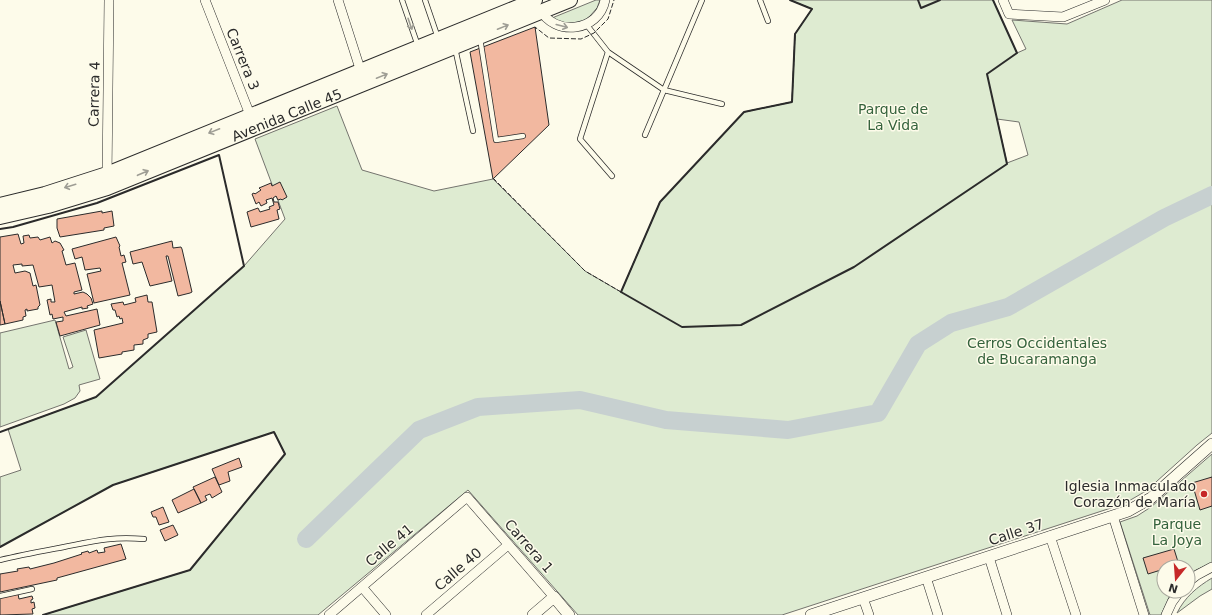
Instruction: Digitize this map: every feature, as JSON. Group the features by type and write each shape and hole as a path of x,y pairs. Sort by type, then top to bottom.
{"main road":[{"name":"Avenida Calle 45","path":"363,77 419,47 438,39 537,4 570,0"},
{"name":"Avenida Calle 45","path":"0,217 48,206 363,77 455,47 480,36 537,4"},
{"name":"Avenida Calle 45","path":"0,204 107,181"}],"street":[{"name":"Carrera 4","path":"107,181 109,0"},
{"name":"Carrera 3","path":"204,0 253,122"},
{"path":"338,0 363,77"},
{"path":"537,4 546,18 561,26 574,27 586,24 595,19 601,12 605,0"},
{"path":"1003,0 1009,14 1063,17 1105,0"},
{"name":"Calle 37","path":"811,615 1113,516 1139,506 1151,498 1212,444"},
{"name":"Carrera 1","path":"467,497 569,615"},
{"name":"Calle 41","path":"329,615 467,497"},
{"path":"1113,516 1144,615"},
{"path":"1050,536 1076,615"},
{"name":"Calle 40","path":"426,615 508,544"},
{"path":"989,557 1007,615"},
{"path":"1196,576 1212,567"},
{"path":"926,577 938,615"},
{"path":"362,587 386,615"},
{"path":"533,615 554,597"},
{"path":"863,598 869,615"},
{"path":"1167,614 1174,599"}],"lane":[{"path":"402,0 419,47"},
{"path":"425,0 438,39"},
{"path":"646,135 702,0"},
{"path":"760,0 768,21"},
{"path":"586,24 608,52 664,90 722,104"},
{"path":"480,36 496,140 523,136"},
{"path":"455,47 473,131"},
{"path":"608,52 580,139 612,176"},
{"path":"0,560 31,552 99,539 125,537 144,540"},
{"path":"0,596 32,589"}],"green space":[{"path":"596,0 600,0 597,8 583,22 564,24 552,18"},
{"name":"Cerros Occidentales de Bucaramanga","path":"790,0 993,0 1017,53 1026,49 1012,20 1067,24 1122,0 1212,0 1212,433 1146,491 1127,502 1111,508 782,615 578,615 468,490 318,615 43,615 190,570 285,454 274,432 113,485 0,547 0,477 21,470 8,429 96,397 244,266 285,219 255,139 337,106 362,170 434,191 493,179 585,271 621,292 660,202 744,112 792,102 795,34 812,9","holes":["997,119 1019,122 1028,155 1007,163"]},
{"path":"55,320 69,369 73,367 63,337 86,330 100,379 79,385 80,391 75,398 64,404 0,427 0,333"},
{"name":"Parque La Joya","path":"1212,454 1212,563 1196,570 1196,559 1156,559 1156,599 1168,599 1161,615 1150,615 1120,522 1137,516 1151,507"},
{"path":"1212,578 1212,589 1196,599 1196,589"},
{"path":"1187,599 1196,599 1177,613"}],"building":[{"path":"535,27 549,125 493,179 470,52"},
{"path":"280,182 287,197 282,200 278,200 276,196 273,198 274,202 278,202 280,209 277,210 279,219 251,227 247,212 258,208 260,212 270,209 269,207 274,205 272,198 266,200 267,203 261,206 259,202 256,204 252,194 255,194 261,190 259,188 271,183 272,186"},
{"path":"102,211 102,213 112,211 114,226 104,228 104,230 60,237 57,228 57,219"},
{"path":"18,234 21,244 24,243 23,236 29,235 30,238 38,237 40,240 50,237 52,243 55,241 60,243 64,250 62,251 66,265 75,263 82,290 74,292 74,294 83,292 87,294 91,298 93,304 87,306 88,308 82,309 82,307 64,312 66,316 97,309 100,325 60,336 56,322 63,321 63,317 53,319 52,314 50,315 47,300 51,299 51,302 55,302 52,285 39,287 33,265 22,266 22,264 13,265 15,273 25,271 30,273 33,286 36,285 40,305 38,309 25,310 26,316 23,317 23,320 5,324 0,301 0,237"},
{"path":"116,237 120,246 121,256 124,255 126,262 122,263 130,295 94,303 87,274 101,271 100,268 85,270 82,257 75,259 72,249"},
{"path":"172,241 173,248 181,247 182,249 192,292 178,296 168,256 166,256 172,281 150,286 142,262 133,264 130,252"},
{"path":"147,295 148,302 152,302 157,332 148,334 148,338 143,340 143,344 134,345 134,350 122,352 122,354 99,358 94,330 123,323 122,318 120,319 119,316 117,317 111,304 123,302 124,305 136,302 135,298"},
{"path":"0,301 5,324 0,325"},
{"path":"239,458 242,467 228,472 230,481 219,485 212,469"},
{"path":"215,477 222,492 212,498 210,494 205,496 207,500 201,503 193,487"},
{"name":"Iglesia Inmaculado Corazón de María","path":"1212,477 1212,506 1200,510 1192,483"},
{"path":"194,489 201,503 178,513 172,500"},
{"path":"163,507 169,522 159,525 156,517 153,517 151,512"},
{"path":"173,525 178,535 165,541 160,530"},
{"path":"121,544 126,559 57,578 57,580 0,592 0,574 18,571 17,569 29,567 30,569 54,563 88,551 89,553 97,550 98,553 105,552 104,548"},
{"path":"1174,549 1177,559 1156,559 1156,572 1148,574 1143,558"},
{"path":"18,594 19,599 32,596 33,599 31,600 31,603 34,602 35,608 32,609 33,614 0,615 0,598"}],"waterway":[{"path":"306,539 419,430 478,407 580,400 666,420 788,430 878,413 918,344 951,323 1008,307 1164,218 1212,195"}],"fence":[{"path":"536,29 535,27 549,38 581,39 594,33 608,19 614,0"},
{"path":"493,178 585,271 621,292 660,202 744,112 792,102 795,34 812,9 790,0"}],"wall":[{"path":"790,0 812,9 795,34 792,102 744,112 660,202 621,292 682,327 741,325 854,267 1007,164 987,74 1017,53 993,0"},
{"path":"918,0 921,8 940,0"},
{"path":"0,229 13,227 97,203 219,155 244,266 96,397 0,432"},
{"path":"0,547 113,485 274,432 285,454 190,570 43,615"}],"place":[{"name":"Iglesia Inmaculado Corazón de María","path":"1204,494"}],"park label":[{"name":"Parque de La Vida","path":"893,118"}]}
